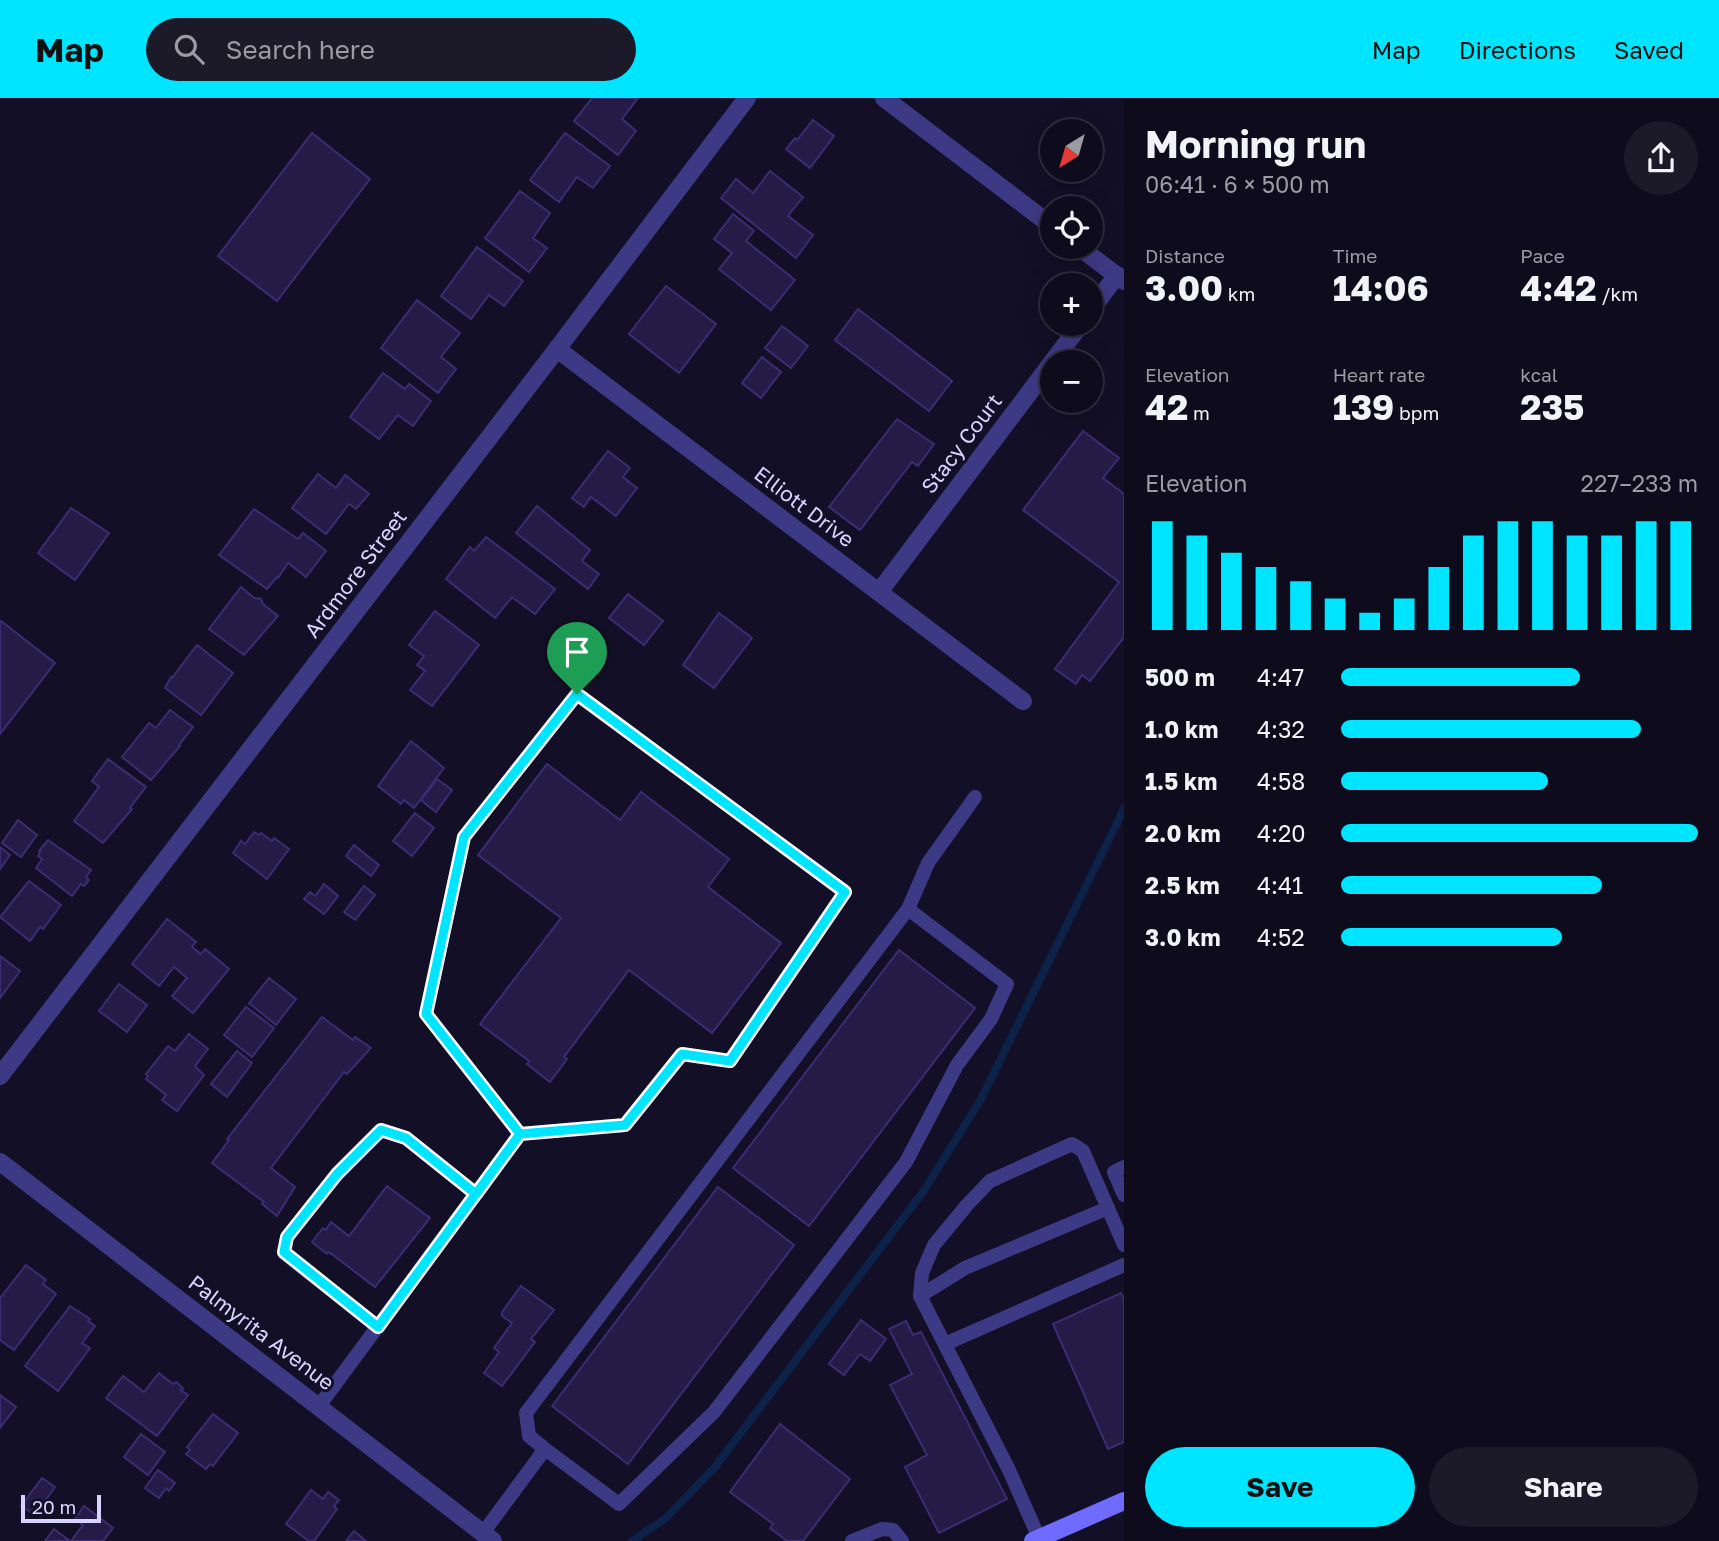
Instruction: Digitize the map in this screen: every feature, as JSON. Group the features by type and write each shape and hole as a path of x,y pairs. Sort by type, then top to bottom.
{"main road":[{"path":"1036,1540 1124,1501"}],"street":[{"name":"Ardmore Street","path":"0,1076 747,98"},
{"path":"884,98 1040,217"},
{"path":"1095,259 1121,278 1103,297"},
{"name":"Stacy Court","path":"879,592 1072,336"},
{"name":"Elliott Drive","path":"557,349 1023,701"},
{"name":"Palmyrita Avenue","path":"0,1162 488,1537"}],"lane":[{"path":"319,1406 520,1134 625,1125 682,1054 730,1061 845,892 577,694 464,837 426,1014 520,1134"},
{"path":"908,909 1007,984 990,1019 957,1065 906,1162 713,1412 619,1504 529,1436 526,1413 908,909 928,863 975,797"},
{"path":"378,1327 284,1252 287,1237 337,1174 381,1130 406,1138 476,1194"},
{"path":"1036,1540 1009,1470 920,1296 922,1273 934,1245 990,1181 1072,1144 1083,1151 1124,1245"},
{"path":"1124,1167 1114,1172 1124,1195"},
{"path":"920,1296 965,1268 1108,1208"},
{"path":"945,1344 1124,1265"},
{"path":"488,1537 545,1449"},
{"path":"852,1541 882,1529 893,1530 902,1541"}],"building":[{"path":"592,98 638,98 622,119 636,131 618,155 574,121"},
{"path":"813,120 834,136 810,168 786,149"},
{"path":"312,133 370,179 277,301 218,256"},
{"path":"565,133 610,166 593,188 577,177 559,202 530,180"},
{"path":"770,171 803,197 788,216 813,235 796,258 721,198 736,179 753,193"},
{"path":"520,191 550,213 533,238 547,248 529,272 485,238"},
{"path":"733,214 754,231 746,241 795,280 771,310 719,269 732,253 714,239"},
{"path":"477,247 523,281 504,306 489,295 471,319 441,296"},
{"path":"666,286 716,324 679,373 629,334"},
{"path":"417,300 460,333 441,357 456,369 438,393 381,348"},
{"path":"858,309 952,381 929,411 835,340"},
{"path":"782,326 808,346 791,368 765,348"},
{"path":"762,357 781,372 761,398 742,383"},
{"path":"383,373 405,389 409,384 431,401 413,426 398,415 379,439 350,417"},
{"path":"897,419 934,444 918,466 912,462 860,530 829,507"},
{"path":"1083,431 1119,458 1103,478 1124,494 1124,637 1090,681 1082,675 1076,684 1055,669 1119,582 1023,510"},
{"path":"608,451 630,468 623,477 637,488 616,516 591,497 584,507 572,498"},
{"path":"318,474 336,488 345,475 369,494 356,509 349,504 326,534 292,508"},
{"path":"537,506 590,550 582,561 599,574 588,589 516,533"},
{"path":"71,508 109,533 75,580 38,553"},
{"path":"254,509 298,539 303,533 326,551 306,577 288,563 267,589 219,555"},
{"path":"486,537 555,589 535,614 512,597 495,618 446,579 470,547 474,551"},
{"path":"241,587 254,598 261,599 263,604 278,616 244,655 209,629"},
{"path":"628,594 663,621 644,645 609,618"},
{"path":"435,611 479,645 432,706 410,690 425,671 417,665 424,656 409,645"},
{"path":"719,613 752,638 714,688 683,665"},
{"path":"0,622 55,663 0,734"},
{"path":"197,645 233,673 201,715 165,688"},
{"path":"170,710 193,727 151,780 122,757 149,723 156,728"},
{"path":"411,741 444,768 414,808 404,800 401,804 378,786"},
{"path":"108,759 146,787 130,808 132,809 103,843 74,821 99,787 92,781"},
{"path":"547,764 620,820 641,792 729,859 708,887 781,943 712,1033 629,970 564,1057 567,1059 550,1082 527,1064 529,1061 480,1024 561,918 478,855"},
{"path":"437,779 452,790 436,812 421,800"},
{"path":"415,813 434,828 412,856 393,841"},
{"path":"18,820 37,835 21,857 2,843"},
{"path":"254,832 259,835 261,833 272,841 274,838 289,849 267,879 233,853 241,841 245,844"},
{"path":"48,840 91,870 86,877 89,880 84,886 81,884 72,896 36,868 42,859 38,856 39,851"},
{"path":"354,845 379,865 371,876 346,856"},
{"path":"0,847 10,855 0,869"},
{"path":"29,881 61,905 30,941 0,917"},
{"path":"324,884 338,896 324,914 304,899 310,892 315,896"},
{"path":"364,886 375,895 355,920 344,912"},
{"path":"167,919 196,942 192,947 201,954 205,949 229,969 193,1013 172,996 187,978 174,967 159,986 132,964"},
{"path":"899,950 975,1008 809,1226 733,1168"},
{"path":"0,956 20,971 0,998"},
{"path":"269,978 296,999 276,1025 249,1003"},
{"path":"119,984 147,1005 127,1032 99,1011"},
{"path":"246,1007 274,1028 252,1057 224,1035"},
{"path":"322,1017 353,1040 355,1037 371,1048 347,1074 344,1072 271,1168 295,1187 277,1216 262,1204 264,1202 212,1163 229,1140 227,1139"},
{"path":"189,1034 208,1049 195,1066 204,1075 177,1111 162,1100 166,1095 146,1079 146,1074 168,1046 175,1051"},
{"path":"237,1051 252,1063 227,1097 211,1084"},
{"path":"387,1186 430,1218 375,1287 312,1242 331,1222 349,1236"},
{"path":"718,1187 794,1245 628,1464 552,1406"},
{"path":"26,1265 46,1280 43,1284 56,1294 14,1350 0,1340 0,1298"},
{"path":"521,1286 554,1310 531,1339 535,1342 502,1386 484,1373 499,1352 494,1348 512,1323 502,1316 502,1312"},
{"path":"1121,1293 1124,1299 1124,1442 1108,1449 1053,1324"},
{"path":"70,1306 90,1319 88,1321 95,1326 82,1343 90,1348 58,1391 25,1366"},
{"path":"861,1320 886,1339 870,1361 860,1354 844,1375 829,1364"},
{"path":"906,1321 913,1335 921,1332 1007,1499 939,1533 905,1467 927,1455 890,1385 912,1374 889,1329"},
{"path":"159,1373 173,1384 176,1382 188,1395 157,1436 106,1398 123,1376 144,1392"},
{"path":"0,1395 16,1407 0,1428"},
{"path":"213,1414 238,1433 213,1466 210,1464 206,1469 186,1454 190,1450 187,1447"},
{"path":"780,1424 850,1479 803,1541 787,1541 770,1528 773,1524 730,1492"},
{"path":"141,1434 165,1452 148,1475 124,1457"},
{"path":"158,1470 175,1483 169,1491 166,1488 159,1498 145,1488"},
{"path":"42,1478 55,1487 35,1515 21,1506"},
{"path":"311,1490 323,1499 328,1492 339,1500 334,1506 337,1509 314,1541 309,1541 286,1524"},
{"path":"84,1506 113,1528 103,1541 71,1541 83,1525 75,1519"},
{"path":"54,1529 70,1541 45,1541"},
{"path":"354,1531 366,1541 346,1541"}],"waterway":[{"path":"632,1541 666,1518 715,1467 925,1189 980,1101 1124,809"}],"route":[{"path":"577,694 464,837 426,1014 520,1134 378,1327 284,1252 287,1237 337,1174 381,1130 406,1138 476,1194 520,1134 625,1125 682,1054 730,1061 845,892 577,694"}]}
